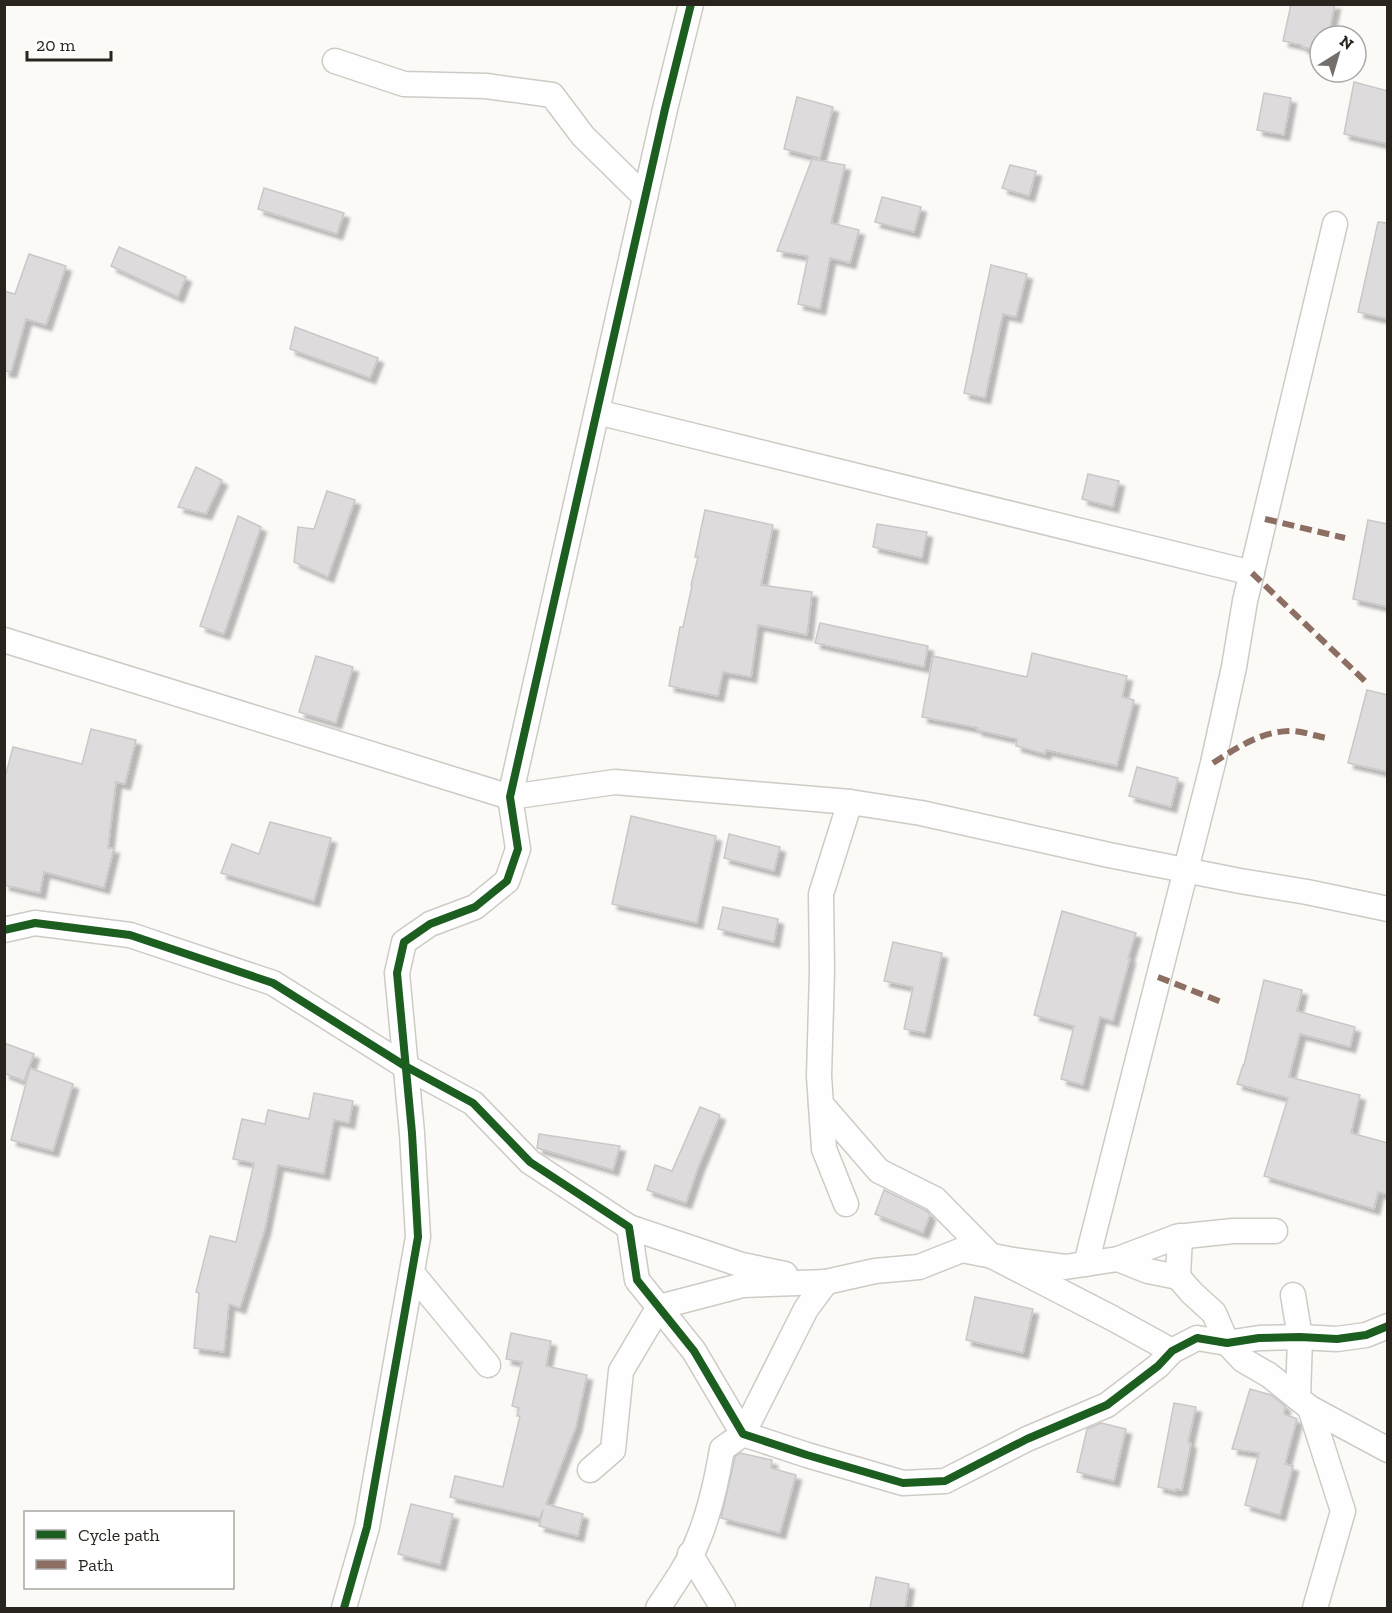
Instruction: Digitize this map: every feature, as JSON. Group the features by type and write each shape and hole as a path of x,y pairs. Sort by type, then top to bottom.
{"street":[{"path":"344,1608 367,1527 418,1237 412,1132 396,973 404,942 430,924 475,907 507,881 518,849 510,797 690,4"},
{"path":"335,62 404,84 486,86 552,95 583,136 645,197"},
{"path":"1086,1264 1218,742 1245,601 1335,224"},
{"path":"597,412 1252,573"},
{"path":"4,640 510,797 615,782 850,802 921,813 1185,871 1307,892 1388,909"},
{"path":"846,1204 824,1149 819,1076 822,970 821,894 850,802"},
{"path":"4,930 34,923 130,935 273,984 405,1066 473,1103 530,1162 629,1227 742,1265 826,1282"},
{"path":"821,1104 879,1171 935,1199 990,1255 1172,1351"},
{"path":"629,1227 637,1280 694,1351 743,1434 903,1483 945,1481 1027,1439 1107,1405 1158,1366 1172,1351 1197,1338 1227,1343 1259,1338 1300,1336 1337,1340 1366,1335 1388,1326"},
{"path":"590,1470 613,1450 621,1371 659,1307 743,1285 826,1282 875,1271 919,1267 962,1250 1065,1267 1118,1259 1180,1236 1233,1231 1275,1231"},
{"path":"1178,1277 1180,1236"},
{"path":"1118,1259 1148,1271 1178,1277 1214,1313 1227,1343 1243,1360 1269,1375 1304,1403 1388,1450"},
{"path":"412,1273 488,1365"},
{"path":"658,1608 698,1540 717,1477 722,1449 743,1434 806,1309 826,1282"},
{"path":"1293,1295 1300,1336 1304,1403 1343,1511 1315,1608"},
{"path":"690,1554 723,1608"}],"building":[{"path":"1291,4 1335,4 1331,24 1308,24 1308,48 1283,41"},
{"path":"1354,84 1388,91 1388,144 1344,134"},
{"path":"1264,93 1291,98 1284,135 1257,130"},
{"path":"797,97 833,107 820,158 784,149"},
{"path":"812,159 845,165 831,223 859,230 850,263 830,258 820,309 798,304 808,256 777,251"},
{"path":"1010,165 1036,171 1029,196 1002,188"},
{"path":"264,188 344,213 337,234 258,209"},
{"path":"882,197 921,207 914,232 875,222"},
{"path":"1378,222 1388,223 1388,319 1358,312"},
{"path":"119,247 186,277 178,297 111,266"},
{"path":"29,254 66,266 46,325 26,319 11,372 4,371 4,291 15,294"},
{"path":"991,265 1027,274 1016,317 1003,314 985,398 964,393"},
{"path":"295,327 378,358 370,378 290,349"},
{"path":"196,467 222,480 206,514 178,507"},
{"path":"1088,474 1119,481 1113,507 1082,499"},
{"path":"327,491 355,500 328,577 294,562 298,527 314,529"},
{"path":"705,510 773,525 761,585 812,592 807,635 758,625 751,677 723,672 718,696 669,686 680,627 683,627 698,557 695,557"},
{"path":"238,516 261,527 224,634 200,626"},
{"path":"1368,520 1388,524 1388,607 1353,599"},
{"path":"877,524 927,532 922,558 873,547"},
{"path":"820,623 928,646 924,667 815,643"},
{"path":"1032,653 1127,676 1122,697 1134,700 1117,766 1046,750 1045,754 1016,746 1017,739 977,730 978,728 922,717 933,656 1027,677"},
{"path":"316,656 353,667 336,723 299,712"},
{"path":"1367,690 1388,695 1388,772 1348,763"},
{"path":"91,729 136,740 125,784 116,782 108,848 114,848 104,888 44,872 40,893 4,885 4,781 13,747 82,764"},
{"path":"1137,767 1178,778 1171,807 1129,796"},
{"path":"631,816 716,836 697,923 612,904"},
{"path":"270,822 331,838 314,901 221,873 232,844 259,854"},
{"path":"729,834 780,847 774,871 724,858"},
{"path":"723,907 778,919 774,942 718,929"},
{"path":"1062,911 1136,933 1113,1021 1100,1017 1083,1085 1061,1079 1074,1026 1034,1015"},
{"path":"893,942 942,953 925,1033 904,1029 913,987 884,981"},
{"path":"1264,980 1302,990 1297,1011 1355,1027 1350,1047 1300,1034 1289,1077 1360,1095 1351,1133 1388,1143 1388,1195 1378,1192 1374,1209 1264,1176 1288,1098 1237,1084 1244,1065"},
{"path":"4,1043 34,1054 24,1081 4,1073"},
{"path":"30,1068 73,1084 53,1151 11,1140"},
{"path":"314,1093 353,1101 349,1123 334,1120 324,1174 278,1165 265,1229 240,1308 229,1304 224,1352 194,1348 199,1293 196,1292 210,1236 236,1242 254,1163 233,1159 242,1119 265,1124 268,1110 309,1119"},
{"path":"700,1107 720,1115 686,1203 647,1190 655,1165 672,1171"},
{"path":"539,1134 620,1146 613,1170 537,1148"},
{"path":"884,1190 927,1211 930,1215 923,1233 875,1214"},
{"path":"975,1297 1033,1309 1023,1353 966,1340"},
{"path":"511,1333 551,1341 546,1366 587,1375 576,1427 546,1504 583,1514 578,1536 539,1526 543,1510 540,1518 450,1497 455,1476 503,1487 520,1416 517,1416 519,1408 512,1406 522,1362 506,1359"},
{"path":"1250,1389 1271,1395 1285,1406 1284,1414 1297,1419 1285,1464 1293,1466 1280,1515 1245,1505 1259,1453 1232,1449"},
{"path":"1174,1403 1196,1407 1188,1442 1191,1443 1182,1490 1176,1489 1176,1491 1158,1487"},
{"path":"1101,1423 1126,1429 1114,1481 1077,1472 1087,1429"},
{"path":"740,1453 772,1460 771,1468 796,1475 780,1533 721,1518 735,1457"},
{"path":"411,1504 453,1514 440,1565 398,1554"},
{"path":"876,1577 909,1584 905,1608 870,1608"}],"marked path":[{"path":"1265,519 1345,538"},
{"path":"1252,573 1367,683"},
{"path":"1213,763 1251,741 1272,733 1294,731 1326,738"},
{"path":"1158,977 1224,1003"}],"cycle path":[{"path":"344,1608 367,1527 418,1237 412,1133 397,973 404,942 430,924 475,907 507,881 518,849 510,797 665,109 691,4"},
{"path":"4,930 35,923 130,935 273,983 405,1066 473,1103 530,1162 629,1227 637,1280 694,1351 743,1434 903,1483 945,1481 1027,1439 1107,1405 1158,1366 1172,1351 1197,1338 1227,1343 1259,1338 1337,1339 1366,1335 1388,1326"}]}
